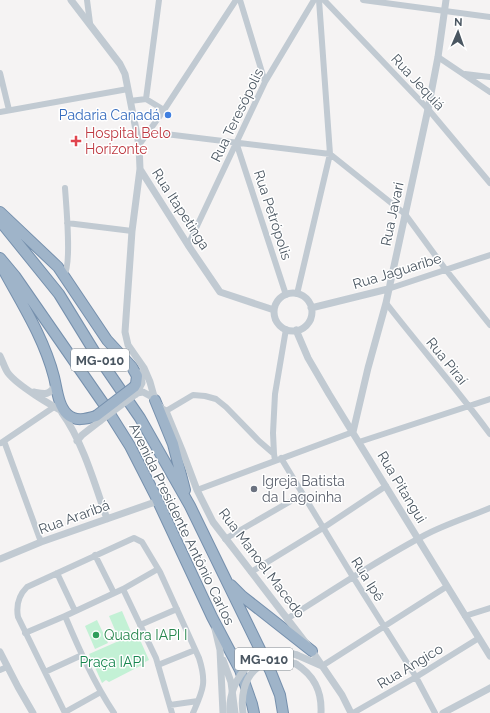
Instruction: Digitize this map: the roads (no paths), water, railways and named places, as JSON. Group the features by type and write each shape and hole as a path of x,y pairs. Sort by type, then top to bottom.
{"highway":[{"path":"0,212 58,267 107,340 132,367 137,376 136,391 98,418 77,420 62,413 49,359 43,342 0,264"},
{"name":"Avenida Presidente Antônio Carlos","path":"0,221 59,294 94,350 140,418 190,506 270,670 280,695 283,713"},
{"name":"Avenida Presidente Antônio Carlos","path":"0,258 15,276 103,403 130,446 158,501 212,617 240,670 254,713"},
{"path":"154,399 173,444 190,506"},
{"path":"224,578 242,596 312,651"}],"street":[{"name":"Rua Itapetinga","path":"71,0 120,64 125,74 139,146 140,169 188,245 220,292 274,310"},
{"path":"88,0 90,24"},
{"path":"146,99 159,0"},
{"path":"139,146 236,0"},
{"path":"240,0 265,82"},
{"name":"Rua Teresópolis","path":"188,245 265,82 314,0"},
{"path":"297,294 330,154 319,0"},
{"name":"Rua Jequiá","path":"324,0 428,109 490,183"},
{"path":"364,0 490,17"},
{"name":"Rua Javari","path":"353,432 368,368 386,303 428,109 438,57 446,0"},
{"path":"438,57 464,73 490,92"},
{"path":"0,73 10,110"},
{"path":"464,73 490,76"},
{"path":"0,112 128,89"},
{"path":"130,101 146,99 164,110"},
{"path":"149,132 330,154 405,214 446,270 490,325"},
{"name":"Rua Petrópolis","path":"236,142 286,295"},
{"name":"Rua Manoel Macedo","path":"140,169 132,231 126,332 128,345 144,368 150,382 154,399 162,409 166,411 197,490 213,522 312,651 342,695 352,713"},
{"path":"64,275 67,269 68,257 65,188"},
{"path":"67,223 132,231"},
{"name":"Rua Jaguaribe","path":"311,308 388,289 490,255"},
{"path":"297,294 303,296 308,301 311,308 311,315 303,328 296,330 286,329 277,322 274,310 280,298 286,295 297,294"},
{"name":"Rua Piraí","path":"386,303 490,434"},
{"name":"Rua Manoel Macedo","path":"127,311 123,334 131,360 140,372 142,383 136,391"},
{"path":"277,457 273,433 275,394 286,329"},
{"name":"Rua Pitangui","path":"296,330 308,358 490,656"},
{"path":"0,356 7,372 12,378 62,413 78,440 107,519"},
{"path":"31,392 47,393 52,391 55,385"},
{"path":"136,391 143,392 154,399"},
{"name":"Rua Ipê","path":"166,411 193,395 216,399 226,407 258,441 277,457 303,494 416,677 435,713"},
{"path":"359,442 490,399"},
{"path":"41,542 2,443 62,413"},
{"path":"78,440 98,418"},
{"path":"197,490 277,457 353,432"},
{"path":"251,572 323,528 386,486"},
{"path":"225,539 303,494"},
{"name":"Rua Araribá","path":"0,559 41,542 158,501"},
{"path":"287,619 353,577 435,530 490,508"},
{"path":"101,692 65,713 25,633 18,617 17,608 23,591 27,587 130,539 137,538 146,547 158,569 195,650 203,673 204,684 193,713"},
{"path":"95,555 114,593"},
{"path":"25,633 123,589 158,569"},
{"path":"57,573 75,611"},
{"path":"230,713 230,702 234,688 242,673 250,663 259,657 274,652 285,652 297,655 322,666 446,586"},
{"path":"123,589 158,665 172,713"},
{"path":"465,616 490,608"},
{"path":"140,625 177,609"},
{"path":"65,616 82,655 101,692 114,713"},
{"path":"212,617 220,650 231,682 235,713"},
{"name":"Rua Angico","path":"352,713 416,677 479,638"},
{"path":"158,665 195,650"},
{"path":"220,650 223,713"},
{"path":"0,652 4,669 33,713"},
{"path":"45,672 82,655"},
{"path":"243,713 241,701 243,688 248,678 262,664 281,660 296,664 304,669 315,682 321,698 321,713"},
{"path":"443,713 490,688"},
{"path":"170,705 198,701"}],"place":[{"name":"Padaria Canadá","path":"168,115"},
{"name":"Hospital Belo Horizonte","path":"76,141"},
{"name":"Igreja Batista da Lagoinha","path":"254,489"},
{"name":"Quadra IAPI I","path":"96,635"}],"park label":[{"name":"Praça IAPI","path":"112,662"}]}
